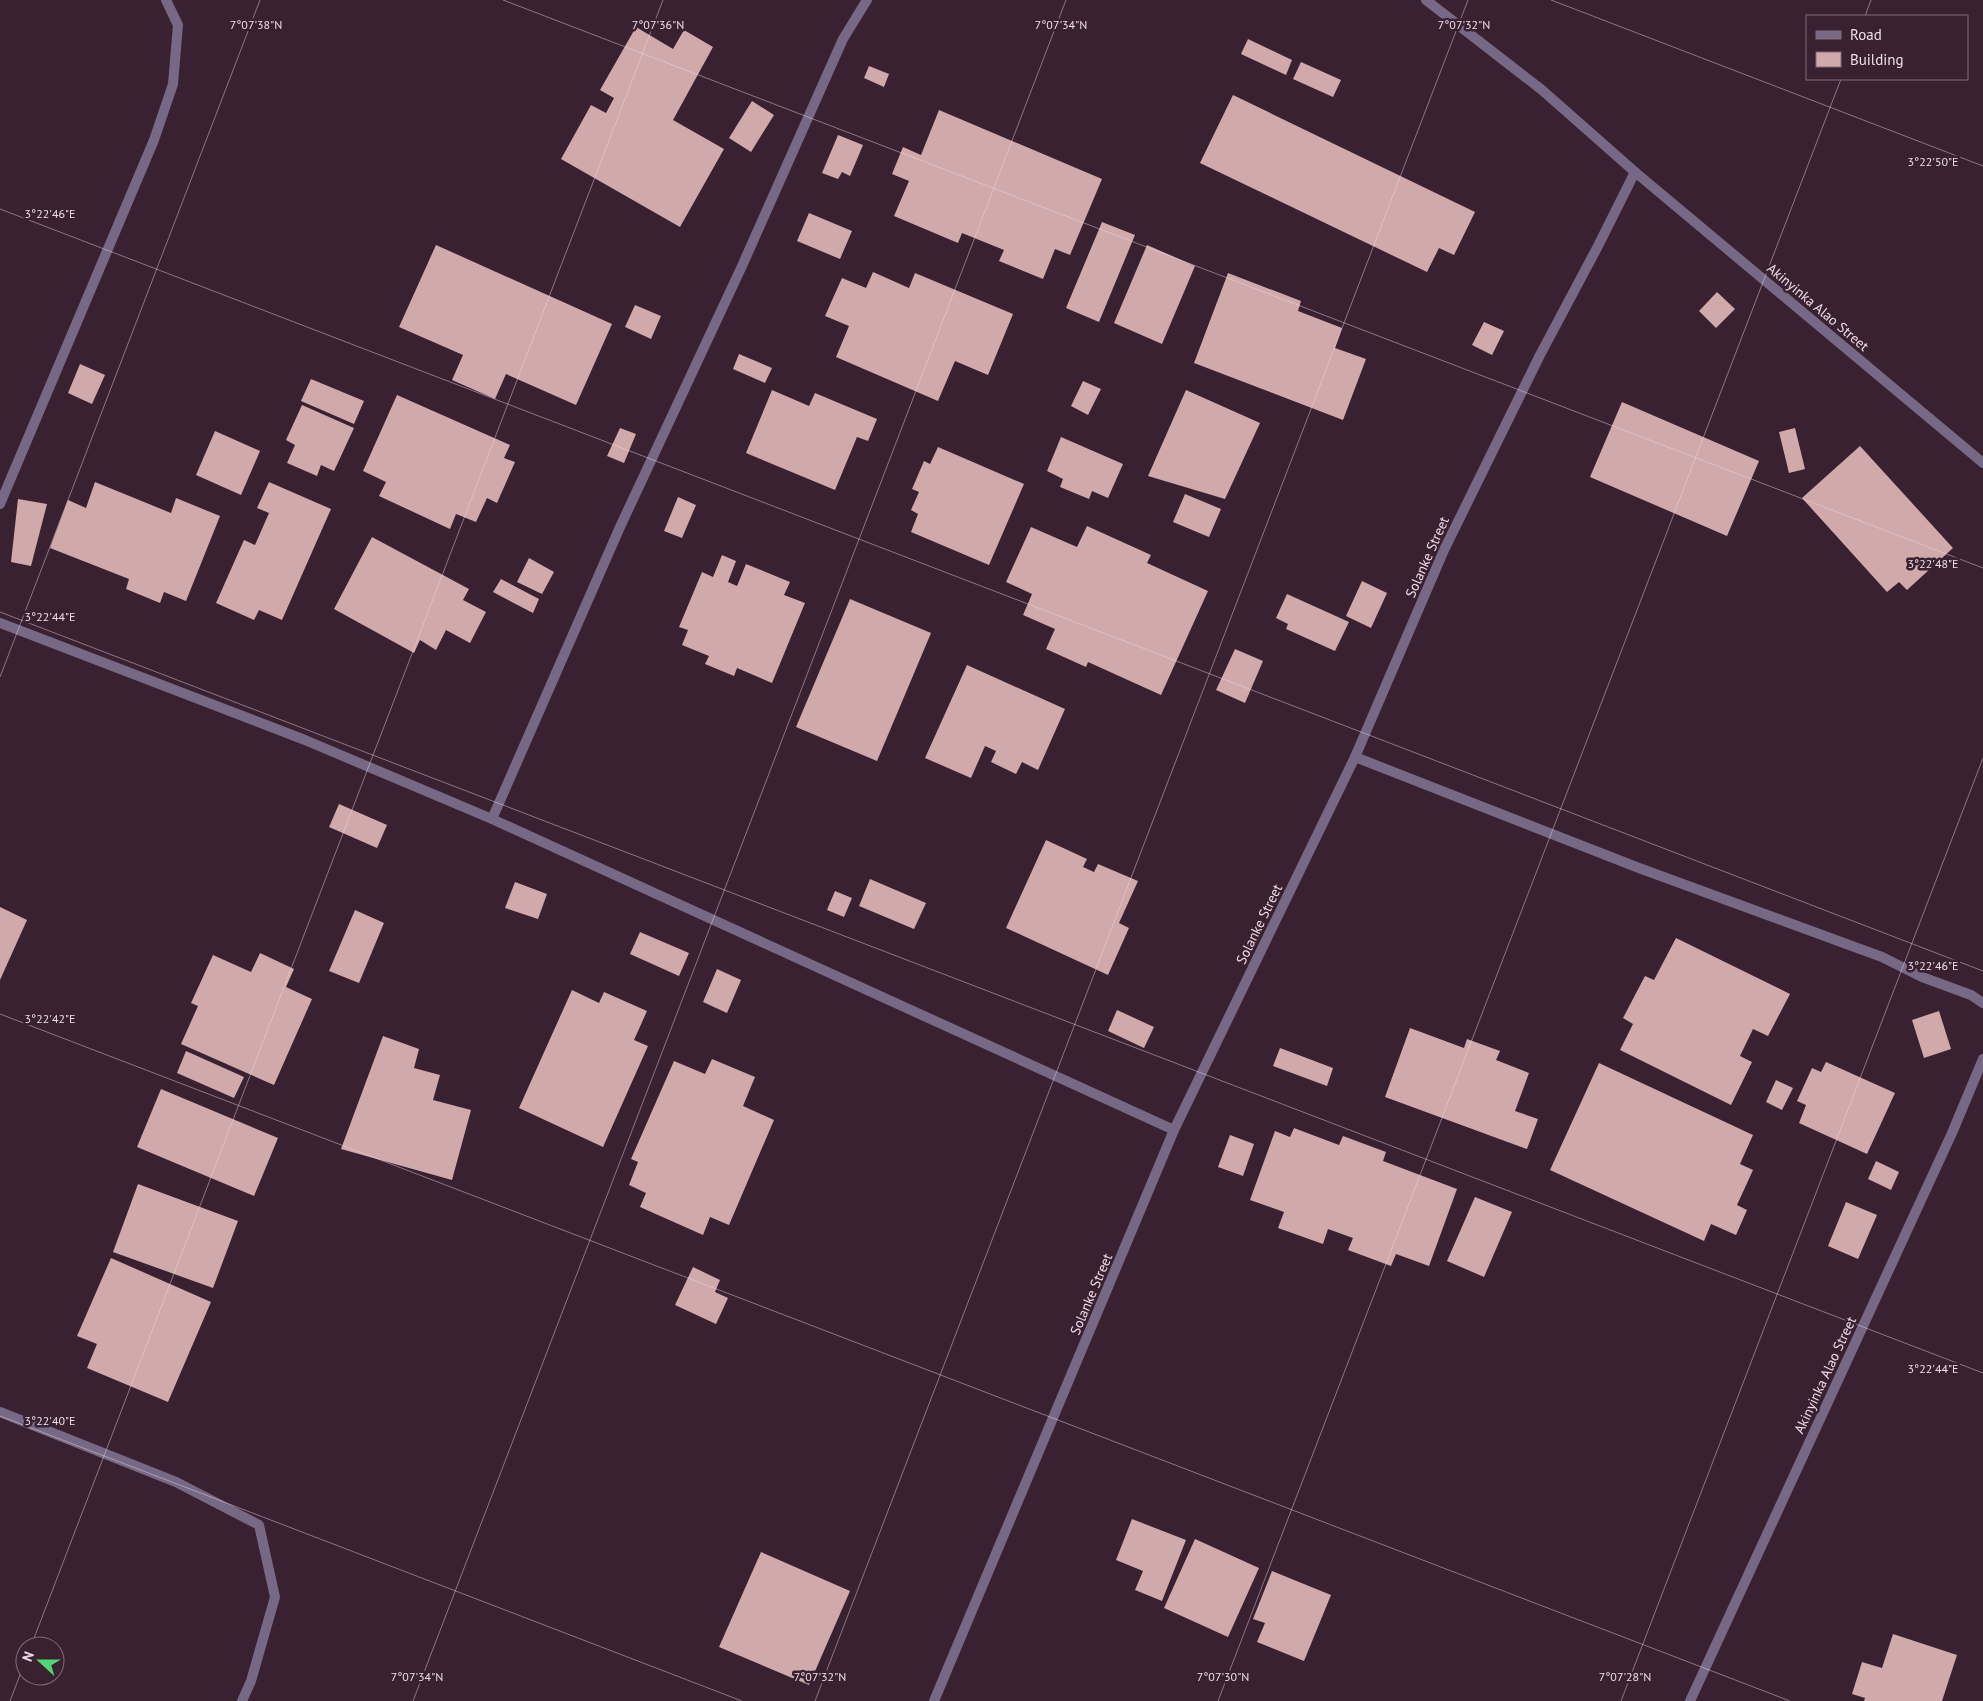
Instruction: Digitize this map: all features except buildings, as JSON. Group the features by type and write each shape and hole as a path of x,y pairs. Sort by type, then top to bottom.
{"street":[{"path":"0,504 154,140 173,84 178,25 166,0"},
{"path":"492,819 620,528 742,266 843,40 867,0"},
{"name":"Akinyinka Alao Street","path":"1426,0 1542,90 1635,172 1983,463"},
{"name":"Solanke Street","path":"934,1701 1174,1130 1355,757 1444,550 1540,355 1635,172"},
{"path":"0,622 305,740 492,819 1174,1130"},
{"path":"1355,757 1640,868 1882,957 1922,977 1971,995 1983,1003"},
{"name":"Akinyinka Alao Street","path":"1690,1701 1952,1133 1983,1059"},
{"path":"0,1412 176,1482 258,1525 275,1597 251,1681 242,1701"}]}
